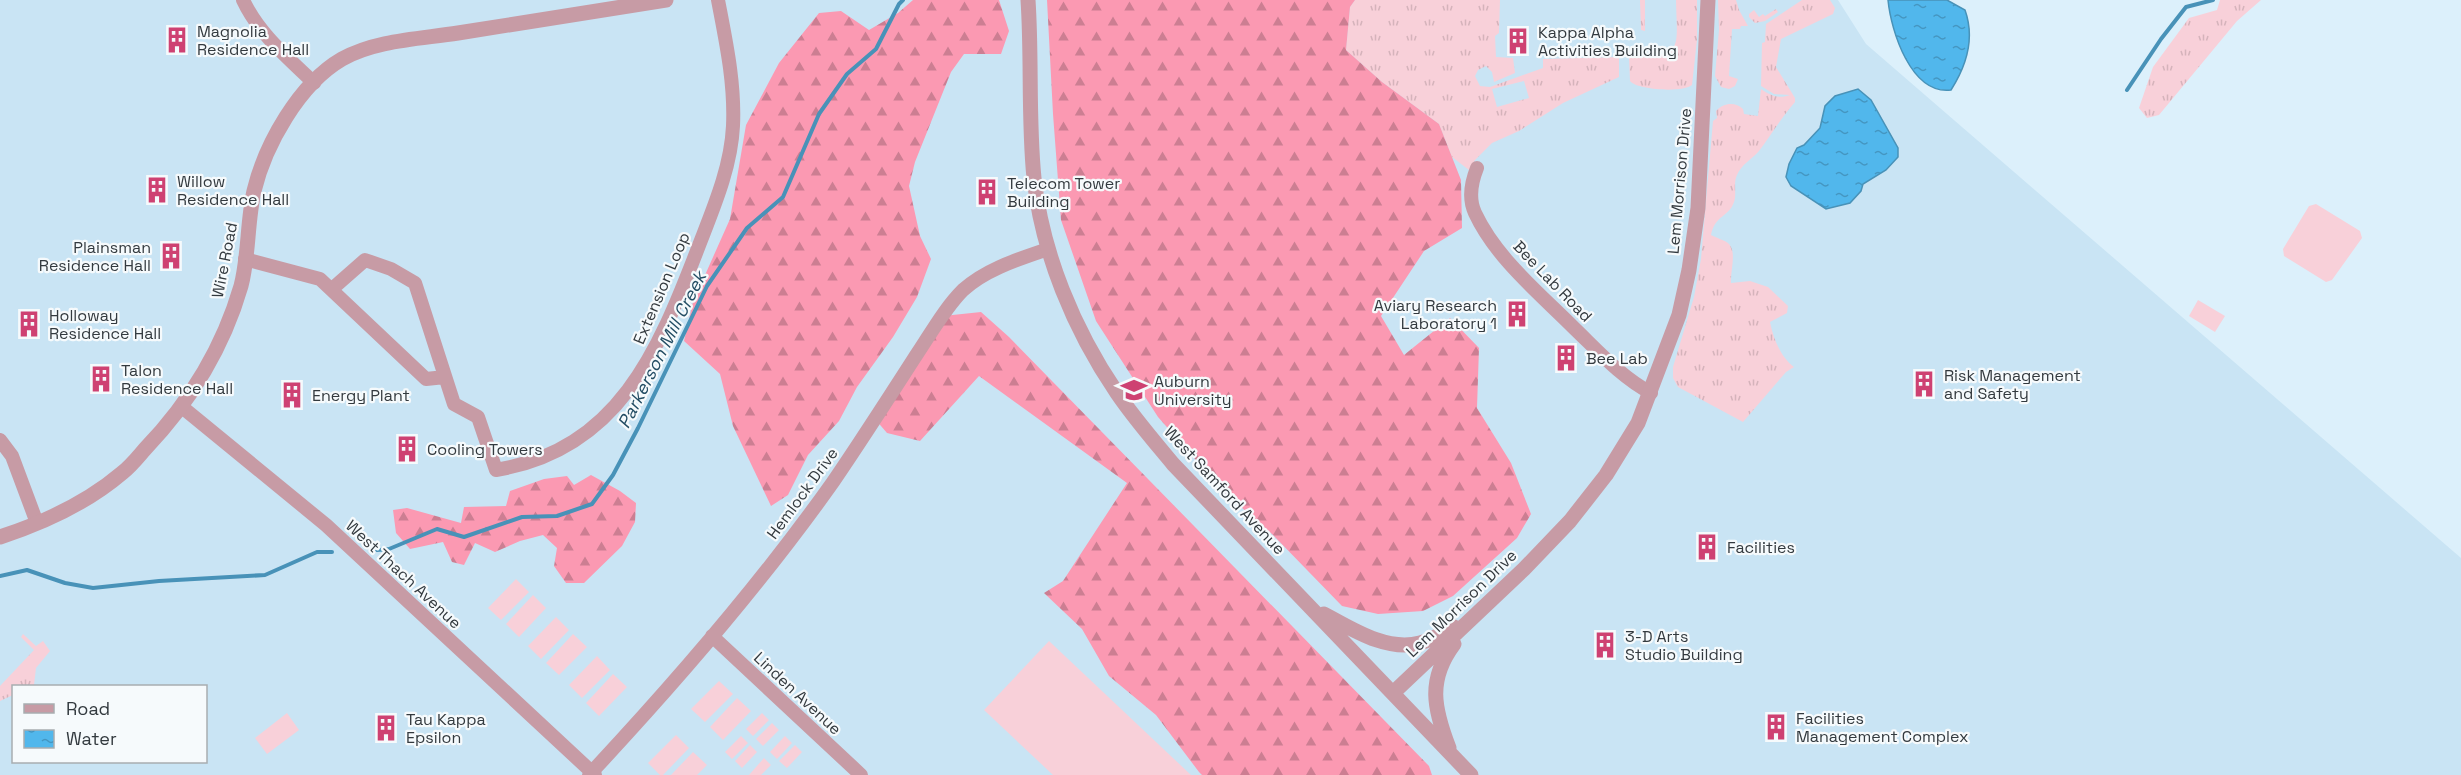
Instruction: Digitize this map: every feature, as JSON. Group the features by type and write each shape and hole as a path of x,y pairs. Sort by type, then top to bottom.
{"street":[{"path":"243,0 274,46 314,82"},
{"name":"Wire Road","path":"0,537 37,523 91,496 123,472 182,407 198,384 229,322 242,283 254,192 266,154 284,121 314,82 343,59 379,47 666,0"},
{"name":"Extension Loop","path":"332,289 365,260 391,269 416,283 454,404 478,417 496,470 523,466 549,457 573,444 605,418 631,387 652,353 674,308 714,206 726,168 733,128 732,88 718,0"},
{"name":"West Samford Avenue","path":"1028,0 1031,42 1030,121 1034,178 1048,249 1077,322 1096,359 1127,407 1173,464 1471,775"},
{"name":"Lem Morrison Drive","path":"1393,693 1550,543 1589,498 1638,423 1679,315 1689,270 1698,208 1708,0"},
{"name":"Bee Lab Road","path":"1477,168 1472,178 1470,193 1474,211 1486,233 1542,296 1619,372 1651,393"},
{"name":"Hemlock Drive","path":"592,774 712,636 803,523 849,458 936,325 962,292 972,282 1010,262 1048,249"},
{"path":"245,259 320,279 426,380 445,377"},
{"name":"West Thach Avenue","path":"182,407 326,525 592,774"},
{"path":"0,440 12,456 37,523"},
{"path":"1312,608 1366,636 1397,645 1419,644 1470,619"},
{"path":"1452,755 1436,706 1436,684 1443,660 1470,619"},
{"name":"Linden Avenue","path":"712,636 861,775"}],"shaded area":[{"name":"Auburn University","path":"0,0 1838,0 1866,44 2461,558 2461,775 0,775"}],"green space":[{"path":"913,0 999,0 1009,31 1001,54 964,54 951,72 915,162 909,186 920,236 931,259 917,297 893,337 857,387 839,421 808,455 788,495 771,506 733,426 720,374 684,341 693,302 730,219 746,125 779,63 819,13 841,11 869,30 898,13"},
{"path":"1047,0 1355,0 1350,7 1346,50 1382,82 1439,124 1461,180 1462,228 1424,251 1381,316 1404,355 1450,318 1479,348 1477,408 1511,463 1531,514 1517,538 1453,596 1423,611 1378,614 1342,606 1273,535 1224,492 1158,417 1096,321 1061,220"},
{"path":"1355,0 1500,0 1499,33 1495,36 1496,57 1513,58 1515,73 1494,82 1492,72 1486,66 1478,70 1475,76 1480,86 1490,87 1543,68 1543,59 1619,57 1619,77 1563,103 1519,131 1492,143 1475,160 1469,170 1452,157 1439,124 1382,82 1346,50 1350,7","holes":["1524,81 1529,98 1497,107 1492,89"]},
{"path":"1640,0 1645,0 1645,31 1641,30"},
{"path":"1676,0 1697,0 1697,40 1692,85 1670,90 1641,87 1634,84 1630,81 1629,57 1660,55 1674,47 1677,30"},
{"path":"1718,0 1736,0 1748,26 1732,29 1729,76 1738,79 1735,86 1729,89 1721,87 1715,76 1719,30"},
{"path":"1802,0 1830,0 1835,8 1833,14 1781,39 1776,67 1795,98 1795,102 1759,151 1739,171 1735,181 1732,207 1713,228 1711,235 1727,243 1733,252 1731,283 1750,281 1768,287 1788,306 1787,313 1770,322 1778,347 1794,367 1786,372 1743,422 1678,387 1673,378 1673,367 1694,297 1701,259 1713,121 1717,118 1716,111 1733,104 1740,106 1744,114 1758,116 1761,89 1775,96 1790,95 1774,94 1761,86 1762,43 1765,42 1766,24"},
{"path":"2220,0 2261,0 2237,21 2159,115 2147,118 2139,108 2153,67 2189,18 2217,10"},
{"path":"1776,9 1778,12 1765,21 1755,23 1749,17 1754,10 1759,17"},
{"path":"2316,204 2360,231 2362,238 2332,280 2326,282 2284,256 2283,249 2309,206"},
{"path":"2198,300 2225,316 2215,332 2189,316"},
{"path":"981,312 1009,337 1429,766 1432,775 1202,775 1199,772 1156,715 1109,676 1082,629 1044,593 1063,581 1127,483 979,376 920,441 887,433 875,419 943,316"},
{"path":"591,475 636,503 635,522 622,546 584,583 566,583 554,566 557,548 543,535 520,541 495,552 475,543 464,565 452,562 443,542 410,549 396,533 393,510 407,508 461,523 464,507 506,506 510,491 544,479 567,476 574,485"},
{"path":"516,579 529,592 501,620 488,608"},
{"path":"533,595 546,608 519,637 506,624"},
{"path":"556,617 569,630 541,659 528,646"},
{"path":"23,634 36,646 43,641 50,651 36,668 34,685 12,685 12,695 0,701 0,686 34,650 21,637"},
{"path":"573,634 587,647 559,675 546,663"},
{"path":"1049,641 1191,775 1053,775 984,710"},
{"path":"597,656 610,670 582,698 569,685"},
{"path":"613,674 627,687 599,716 586,703"},
{"path":"719,681 733,694 705,722 691,709"},
{"path":"737,698 751,711 723,740 710,727"},
{"path":"287,713 299,730 267,754 255,738"},
{"path":"762,713 769,720 753,736 746,729"},
{"path":"772,723 779,730 763,746 756,739"},
{"path":"676,735 689,748 663,775 660,775 648,763"},
{"path":"741,736 748,743 732,759 725,752"},
{"path":"785,736 792,743 777,759 770,752"},
{"path":"750,745 757,752 742,768 735,761"},
{"path":"795,745 802,752 787,768 779,761"},
{"path":"693,752 707,765 697,775 671,775"},
{"path":"764,758 771,765 761,775 749,775"}],"water":[{"path":"1888,0 1947,0 1965,10 1969,31 1968,51 1951,90 1937,89 1914,72 1893,28"},
{"path":"1858,89 1871,100 1898,148 1898,157 1886,170 1863,184 1861,191 1850,203 1826,209 1791,186 1786,177 1789,164 1797,148 1804,145 1820,128 1825,106 1835,96"}],"waterway":[{"name":"Parkerson Mill Creek","path":"377,550 389,549 437,529 464,537 522,517 557,516 592,504 613,475 638,428 707,286 747,228 783,197 819,114 847,74 876,49 903,0"},
{"path":"2127,90 2161,39 2186,7 2213,0"},
{"name":"Parkerson Mill Creek","path":"0,576 27,570 65,583 93,588 159,581 265,575 317,552 332,552"}],"place":[{"name":"Magnolia Residence Hall","path":"177,40"},
{"name":"Kappa Alpha Activities Building","path":"1518,41"},
{"name":"Willow Residence Hall","path":"157,190"},
{"name":"Telecom Tower Building","path":"987,192"},
{"name":"Plainsman Residence Hall","path":"171,256"},
{"name":"Aviary Research Laboratory 1","path":"1517,314"},
{"name":"Holloway Residence Hall","path":"29,324"},
{"name":"Bee Lab","path":"1566,358"},
{"name":"Talon Residence Hall","path":"101,379"},
{"name":"Risk Management and Safety","path":"1924,384"},
{"name":"Auburn University","path":"1134,390"},
{"name":"Energy Plant","path":"292,395"},
{"name":"Cooling Towers","path":"407,449"},
{"name":"Facilities","path":"1707,547"},
{"name":"3-D Arts Studio Building","path":"1605,645"},
{"name":"Facilities Management Complex","path":"1776,727"},
{"name":"Tau Kappa Epsilon","path":"386,728"}]}
